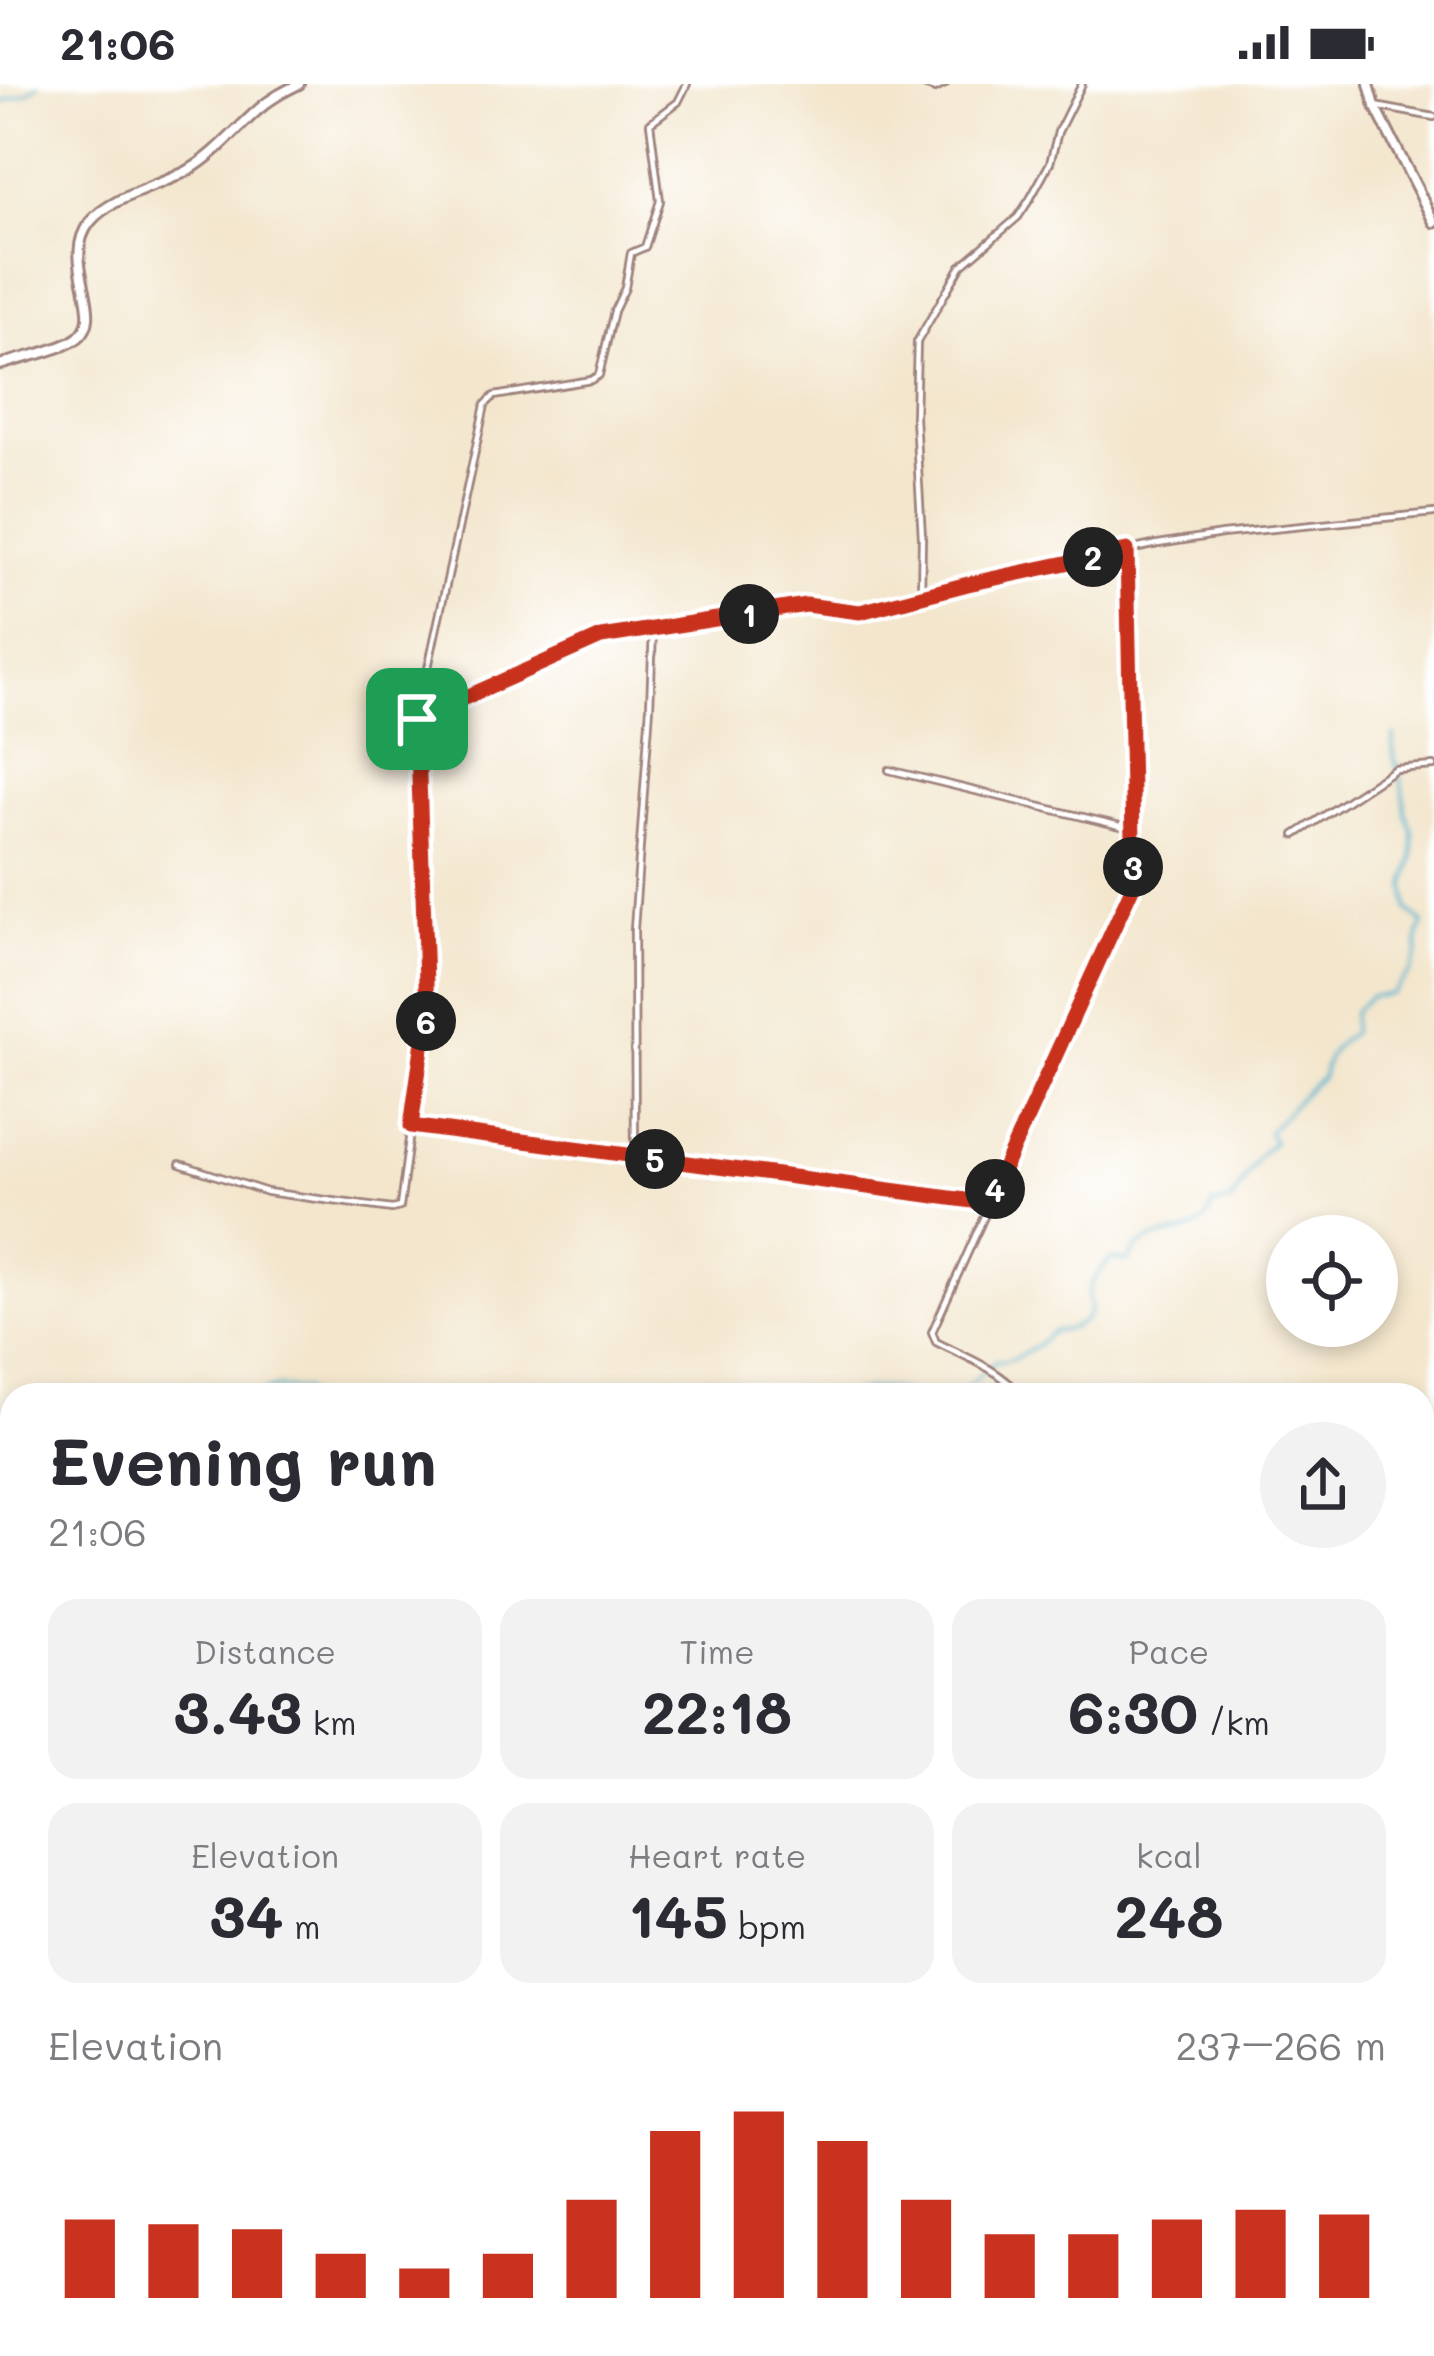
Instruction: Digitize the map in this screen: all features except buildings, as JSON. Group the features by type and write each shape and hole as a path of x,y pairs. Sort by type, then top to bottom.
{"street":[{"path":"0,365 71,343 84,330 88,302 78,248 98,214 193,168 269,100 299,84"},
{"path":"181,1164 267,1192 392,1210 401,1203 427,1012 417,719 484,405 494,397 599,375 632,254 645,247 660,201 650,123 677,102 687,84"},
{"path":"921,84 935,88 945,84"},
{"path":"921,596 917,342 961,266 1018,217 1042,180 1058,132 1082,84"},
{"path":"1369,84 1434,221"},
{"path":"1376,106 1434,117"},
{"path":"417,719 601,637 806,605 860,612 1127,550 1222,534 1434,513"},
{"path":"1011,1383 936,1342 933,1326 1129,897 1133,829 1127,550"},
{"path":"635,1157 634,929 652,628"},
{"path":"1295,835 1395,769 1434,766"},
{"path":"889,770 1133,829"},
{"path":"411,1126 988,1203"}],"waterway":[{"path":"0,103 29,93 39,84"},
{"path":"971,1383 996,1361 1019,1356 1053,1331 1087,1318 1092,1284 1112,1259 1128,1261 1150,1240 1192,1230 1212,1205 1231,1202 1260,1154 1274,1142 1268,1132 1322,1077 1332,1051 1352,1033 1353,1012 1369,997 1391,994 1410,972 1423,923 1408,910 1413,830 1394,757 1394,735"}],"route":[{"path":"1127,550 1132,888 988,1203 411,1126 427,1012 417,719 601,637 806,605 874,610 968,584 1127,550"}]}
